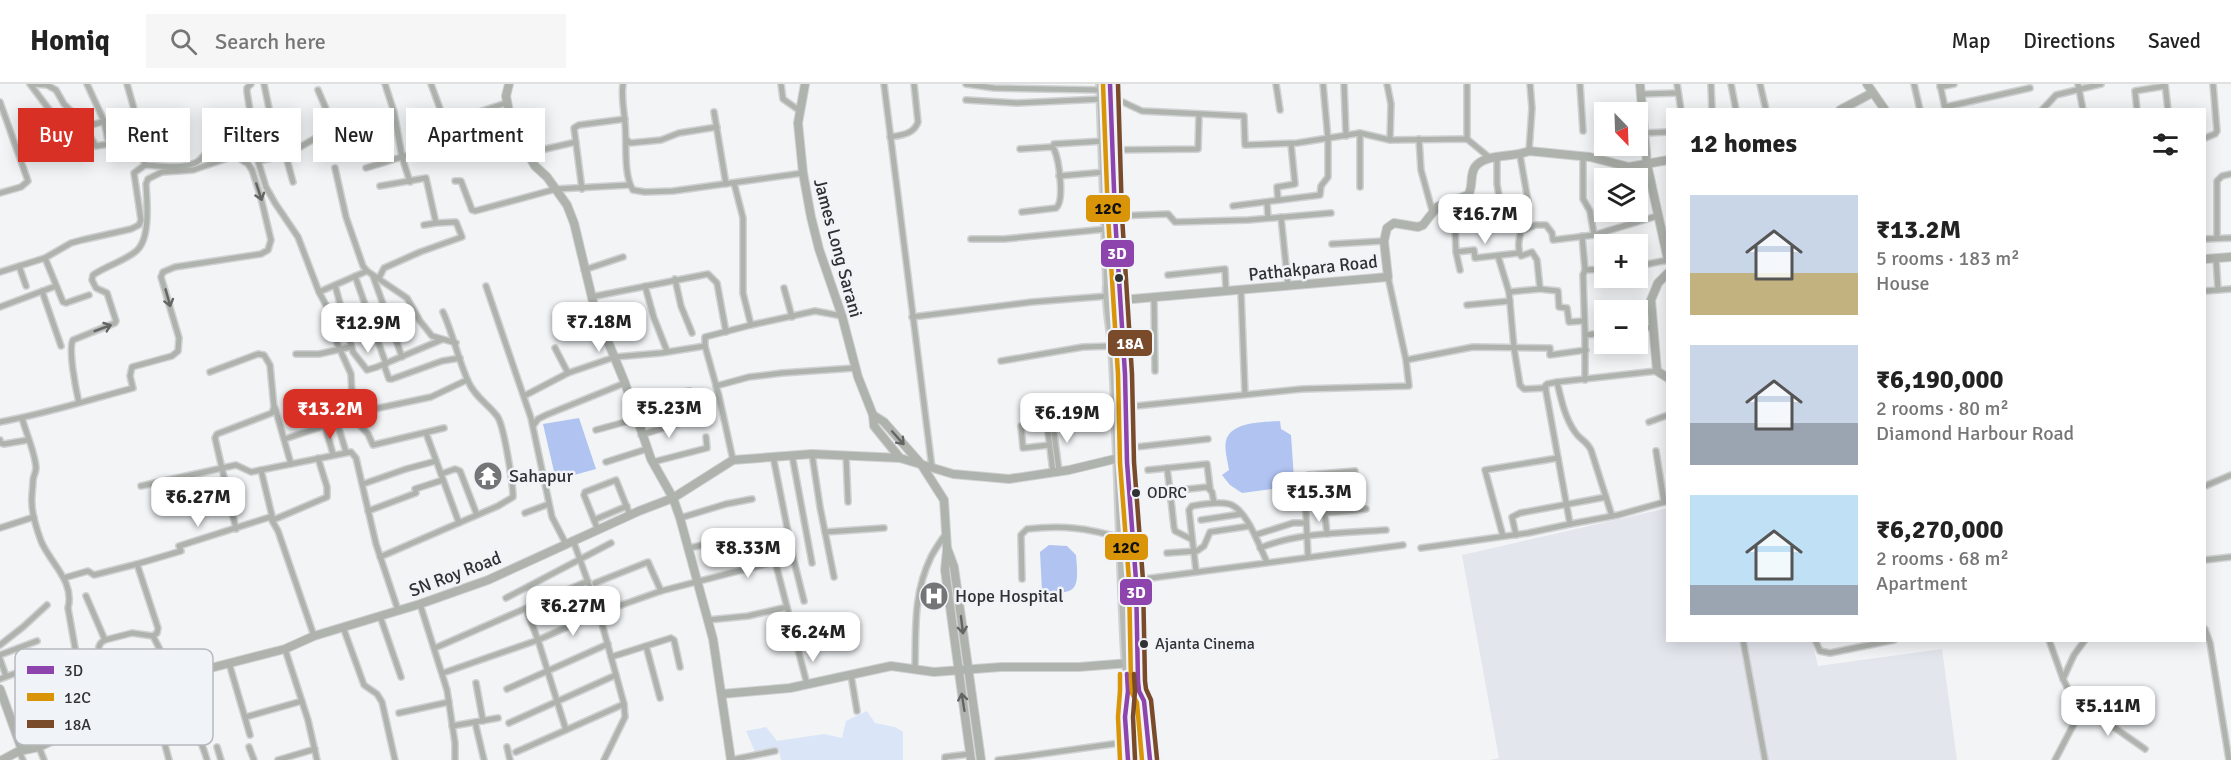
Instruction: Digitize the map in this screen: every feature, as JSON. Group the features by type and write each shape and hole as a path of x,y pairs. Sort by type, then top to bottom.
{"highway":[{"path":"1105,91 1108,296 1114,346 1123,539 1132,663 1130,737 1135,760"},
{"path":"1105,91 1112,150 1136,580 1132,663"},
{"path":"1133,691 1145,760"}],"street":[{"path":"31,84 52,87 69,108"},
{"path":"31,84 48,108"},
{"path":"87,84 104,121 106,131"},
{"path":"127,84 134,108"},
{"path":"264,84 269,108"},
{"path":"385,84 394,111 402,158 410,182"},
{"path":"431,84 440,108"},
{"path":"508,108 506,96 509,84"},
{"path":"623,84 621,101 625,119 630,185 633,190 673,191 802,173"},
{"path":"781,84 783,99 800,111"},
{"name":"James Long Sarani","path":"805,84 798,123 802,173 819,249 842,316 855,368 873,415 874,426 900,458"},
{"path":"884,84 932,468"},
{"path":"890,137 906,134 917,126 914,84"},
{"path":"966,84 972,87 1105,91 1142,111 1244,116 1245,145 1291,144 1360,133 1390,140 1467,139 1493,157 1520,155 1529,151 1583,157 1629,167 1666,160"},
{"path":"1276,84 1280,110"},
{"path":"1233,206 1318,196 1322,193 1321,186 1328,177 1328,139 1323,84"},
{"path":"1344,84 1346,136"},
{"path":"1387,84 1391,104 1390,140"},
{"path":"1467,84 1467,139"},
{"path":"1529,151 1532,108 1530,84"},
{"path":"1580,84 1583,131"},
{"path":"1640,84 1643,102"},
{"path":"1677,84 1680,108"},
{"path":"1711,84 1712,108"},
{"path":"1731,84 1736,108"},
{"path":"1760,84 1766,108"},
{"path":"1867,84 1883,108"},
{"path":"1914,84 1920,108"},
{"path":"1954,84 1940,85 1946,108 2030,88"},
{"path":"2044,108 2056,95 2079,86 2102,84"},
{"path":"2206,138 2217,130 2213,84"},
{"path":"248,85 250,108"},
{"path":"2137,108 2135,91 2165,85 2168,108"},
{"path":"2079,86 2083,108"},
{"path":"318,90 326,108"},
{"path":"966,100 1017,103 1105,91"},
{"path":"1642,94 1678,93"},
{"path":"1844,108 1872,93"},
{"path":"0,102 28,181 21,187 0,193"},
{"path":"491,108 506,103"},
{"path":"714,112 726,184"},
{"path":"1112,150 1198,149 1199,114"},
{"path":"582,189 574,128 625,119"},
{"path":"94,124 104,121"},
{"path":"627,140 630,143 661,140 679,133 717,127"},
{"path":"1648,133 1666,132"},
{"path":"1360,133 1360,187"},
{"path":"1419,139 1421,170 1432,210"},
{"path":"1054,144 1104,141"},
{"path":"545,149 576,142"},
{"path":"1291,144 1296,199"},
{"path":"1020,149 1051,147 1054,149 1059,176 1060,206 1022,212"},
{"path":"1514,204 1528,201 1520,155"},
{"path":"1646,156 1666,252"},
{"path":"366,168 406,157"},
{"path":"1493,157 1502,214"},
{"name":"Pathakpara Road","path":"1121,297 1154,298 1388,277 1384,240 1389,225 1394,223 1418,227 1427,221 1432,210 1468,195 1471,190 1473,170 1477,164 1493,157"},
{"path":"1519,253 1518,243 1521,231 1536,225 1546,225 1552,233 1553,240 1594,235 1590,211 1583,200 1583,157"},
{"path":"0,272 45,258 71,243 131,229 139,225 141,220 134,173 145,165 185,166 202,158"},
{"path":"0,422 22,418 79,403 133,388 130,376 132,367 172,356 178,351 180,343 162,272 174,267 261,254 268,250 271,240 261,198 252,170 248,165 237,158 228,158 193,170 162,172 147,179 147,226 142,245 132,254 93,275 92,280 96,288 107,292 116,321 74,340 70,345 74,366 72,378 79,403"},
{"path":"258,162 269,193 297,237 328,309 340,349 349,365 353,381 353,418 368,434 373,445 444,428"},
{"path":"288,162 293,182"},
{"path":"533,162 567,205 574,223 591,297 625,383 641,435 673,498 680,518 718,661 724,725 731,760 775,751"},
{"path":"334,168 350,231 367,271 407,298 429,333 441,340 456,343"},
{"path":"1059,176 1105,172"},
{"path":"2217,238 2217,181 2219,177 2231,174"},
{"path":"380,186 423,178 427,180 436,223"},
{"path":"455,181 461,181 472,210 475,211 556,189 630,185"},
{"path":"734,183 743,218 743,292 751,325"},
{"path":"1278,200 1277,187 1294,184"},
{"path":"1455,200 1456,252 1460,270"},
{"path":"1267,202 1268,218"},
{"path":"1115,216 1168,214 1175,222 1281,218 1331,213"},
{"path":"1597,234 1657,216"},
{"path":"1281,218 1288,285"},
{"path":"379,278 384,268 462,237 456,222 423,225"},
{"path":"971,238 1013,238 1107,229"},
{"path":"1582,236 1585,270 1583,275 1585,380"},
{"path":"2206,239 2231,238"},
{"path":"1332,244 1384,240"},
{"path":"1456,252 1474,250 1475,258 1519,253 1521,256 1533,252 1538,260 1540,289"},
{"path":"1498,256 1509,292 1519,380 1524,389 1546,388"},
{"path":"584,270 623,257"},
{"path":"2206,259 2231,257"},
{"path":"45,258 61,298 66,303 89,296"},
{"path":"2217,258 2218,290"},
{"path":"1648,264 1666,260"},
{"path":"19,266 26,286"},
{"path":"1168,275 1225,269 1226,292"},
{"path":"1585,270 1594,270"},
{"path":"319,292 367,271"},
{"path":"591,297 708,274 716,280 726,332"},
{"path":"373,275 402,357"},
{"path":"355,276 387,376 392,379 442,361 460,358"},
{"path":"1126,407 1302,388 1406,387 1409,384 1406,360 1388,277"},
{"path":"1657,371 1651,300 1658,283 1666,278"},
{"path":"675,279 681,306 692,333"},
{"path":"335,285 351,347 367,370 441,340"},
{"path":"0,307 56,286"},
{"path":"486,286 533,426 552,517 580,559 599,613 624,704 625,717 604,760"},
{"path":"645,286 667,351"},
{"path":"784,288 792,317"},
{"path":"1509,292 1540,289 1558,291 1559,307 1568,308 1569,322 1583,321"},
{"path":"2206,291 2231,289"},
{"path":"42,291 61,346"},
{"path":"1241,291 1245,394"},
{"path":"912,316 1032,302 1121,297"},
{"path":"1154,298 1155,371"},
{"path":"1467,305 1510,301"},
{"path":"733,460 705,346 704,340 707,336 816,311 842,316"},
{"path":"380,557 512,499 505,435 501,422 475,394 467,380 456,343 443,312"},
{"path":"1648,328 1653,327"},
{"path":"1585,335 1594,334"},
{"path":"524,396 568,374 615,357 705,346"},
{"path":"1001,361 1083,347 1114,346"},
{"path":"296,354 319,354 351,347"},
{"path":"1406,360 1473,347 1550,348 1550,355 1586,350"},
{"path":"555,348 568,374"},
{"path":"210,372 258,354 264,355 270,365 274,407 291,464"},
{"path":"716,386 749,377 855,368"},
{"path":"1570,524 1547,384 1657,371 1666,377"},
{"path":"285,439 353,418 374,409 431,397 467,380"},
{"path":"1557,382 1564,409 1574,431 1588,442 1612,516"},
{"path":"533,426 538,419 546,415 625,383"},
{"path":"632,403 690,391"},
{"path":"236,529 215,438 217,434 272,413 274,407"},
{"name":"James Long Sarani","path":"873,415 884,422 921,464 944,500 947,548 954,567 981,760"},
{"path":"1649,422 1666,416"},
{"path":"22,418 36,468 32,480 34,517 46,552 64,578 68,591 68,608 75,649"},
{"path":"596,430 636,419"},
{"path":"1052,419 1056,472"},
{"path":"641,435 690,420"},
{"path":"337,422 346,452"},
{"path":"1049,445 1023,448 1021,426 1046,423 1056,472"},
{"path":"325,426 333,454"},
{"path":"426,433 459,523"},
{"path":"653,462 706,448 706,437"},
{"path":"0,440 0,443 4,444 28,441"},
{"path":"1127,448 1208,440"},
{"path":"606,462 647,449"},
{"path":"1421,548 1516,535 1612,516 1666,501 1656,451"},
{"path":"141,486 236,465 240,465 248,472 333,454 346,452 355,454 380,557 398,610"},
{"path":"812,454 834,576"},
{"name":"SN Roy Road","path":"213,667 285,649 314,636 420,604 488,580 569,542 673,498 733,460 812,454 900,458 953,474 987,478 1019,478 1119,458"},
{"path":"792,455 812,563"},
{"path":"846,455 848,502"},
{"path":"773,456 804,600"},
{"path":"274,523 327,497 329,493 318,458"},
{"path":"1503,536 1485,470 1558,458"},
{"path":"363,484 436,461"},
{"path":"1148,470 1207,464 1214,503"},
{"path":"1167,468 1175,531 1191,538"},
{"path":"368,511 416,493 415,489 455,469 460,471 477,515"},
{"path":"261,470 274,523 314,636"},
{"path":"1308,557 1306,523 1308,475 1355,471"},
{"path":"2206,486 2231,475"},
{"path":"597,530 584,495 585,492 615,479 630,515"},
{"path":"1170,491 1210,488"},
{"path":"1516,535 1512,517 1520,513 1606,497"},
{"path":"680,518 752,499"},
{"path":"1197,571 1188,512 1190,508 1214,503 1231,504 1241,514 1255,535 1267,562"},
{"path":"525,513 549,504"},
{"path":"594,520 627,506"},
{"path":"1327,534 1325,513 1366,509"},
{"path":"610,514 613,523"},
{"path":"1201,520 1241,514"},
{"path":"0,528 34,517"},
{"path":"64,578 88,571 94,575 181,551 179,546 270,517 274,523"},
{"path":"1255,535 1293,523 1306,523"},
{"path":"1022,579 1020,539 1023,531 1027,529 1050,526 1086,528 1123,539"},
{"path":"1167,553 1193,551 1204,546 1210,532 1250,526"},
{"path":"825,532 884,528"},
{"path":"1260,548 1275,541 1306,536 1386,530"},
{"path":"915,669 915,622 918,595 931,557 947,531"},
{"path":"689,548 754,534 758,535 763,546 763,564"},
{"path":"506,598 610,543"},
{"path":"1136,580 1403,545"},
{"path":"945,760 945,757 970,757 945,570 947,548"},
{"path":"443,673 538,640 599,613 661,591 793,557"},
{"path":"2206,560 2231,557"},
{"path":"775,561 807,684"},
{"path":"595,583 648,562 661,591"},
{"path":"136,564 158,628 157,633 153,636"},
{"path":"435,648 588,581"},
{"path":"86,596 105,640"},
{"path":"420,604 443,673 449,702 455,760"},
{"path":"0,645 47,605"},
{"path":"708,621 748,616 787,607"},
{"path":"526,609 566,730"},
{"path":"380,616 401,677"},
{"path":"344,627 364,685 377,694 382,702 395,760"},
{"path":"2206,632 2210,643 2229,760"},
{"path":"98,649 100,642 132,633 153,636"},
{"path":"153,636 160,649"},
{"path":"611,657 672,639 680,667"},
{"path":"18,649 37,641"},
{"path":"1743,642 1765,760"},
{"path":"1816,642 1820,651 1830,652 1883,642"},
{"path":"2050,642 2063,679 2078,709 2077,718 2055,760"},
{"path":"2063,679 2074,655 2084,642"},
{"path":"507,689 608,644"},
{"path":"646,646 660,698"},
{"path":"285,649 302,701 317,760"},
{"path":"3,677 0,657 15,651"},
{"path":"229,663 250,735"},
{"path":"722,694 768,691 891,666 934,672 958,669 1079,667 1132,663"},
{"path":"509,723 616,675"},
{"path":"851,675 857,711"},
{"path":"476,683 483,721"},
{"path":"0,689 15,735"},
{"path":"1133,691 1144,701 1150,760"},
{"path":"246,717 302,701"},
{"path":"399,713 449,702"},
{"path":"516,752 624,704"},
{"path":"2078,709 2095,714 2145,749"},
{"path":"452,726 498,718"},
{"path":"475,722 484,760"},
{"path":"998,760 1031,758 1130,737 1128,760"},
{"path":"18,745 23,760"},
{"name":"SN Roy Road","path":"7,758 20,750 43,745"},
{"path":"165,745 169,760"},
{"path":"202,745 207,760"},
{"path":"39,747 44,760"},
{"path":"217,747 221,760"},
{"path":"249,747 254,760"},
{"path":"507,747 510,760"},
{"path":"282,759 315,749"}],"shaded area":[{"path":"1666,508 1666,642 1812,642 1818,666 1942,649 1957,760 1490,760 1499,758 1462,555"},
{"path":"867,711 875,723 895,727 903,732 903,760 781,760 779,749 756,754 746,731 766,727 777,741 824,734 842,738 846,721"}],"water":[{"path":"579,418 596,469 556,480 543,424"},
{"path":"1280,421 1281,429 1291,435 1294,479 1286,487 1242,493 1230,485 1222,475 1229,470 1225,448 1229,434 1241,426 1257,422"},
{"path":"1049,545 1067,546 1076,555 1076,583 1069,591 1042,591 1040,552"}],"transit line":[{"name":"12C","path":"1103,84 1108,216 1118,374 1120,463 1129,580 1131,681 1132,693 1137,703 1142,760"},
{"name":"3D","path":"1110,84 1115,216 1125,374 1127,462 1136,580 1138,681 1139,691 1144,701 1150,760"},
{"name":"18A","path":"1118,84 1134,462 1143,580 1145,681 1151,700 1157,759"},
{"name":"12C","path":"1120,674 1118,717 1120,760"},
{"name":"3D","path":"1127,674 1125,717 1128,760"},
{"name":"18A","path":"1134,674 1135,759"}],"place":[{"name":"Sahapur","path":"488,476"},
{"name":"ODRC","path":"1136,493"},
{"name":"Hope Hospital","path":"934,596"},
{"name":"Ajanta Cinema","path":"1144,644"}]}
